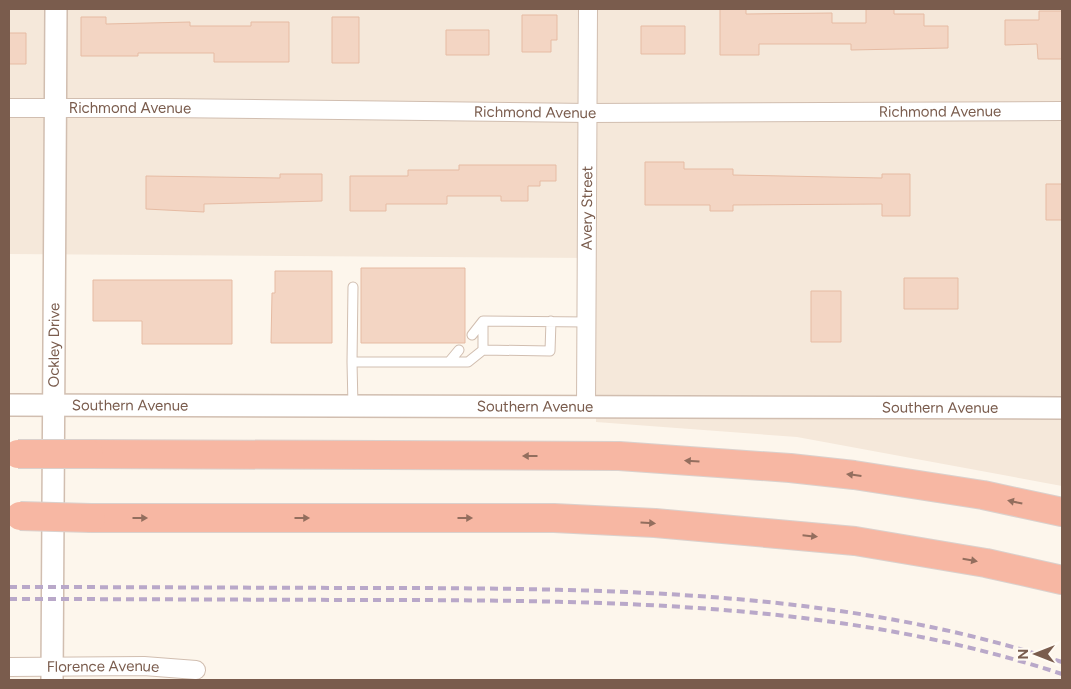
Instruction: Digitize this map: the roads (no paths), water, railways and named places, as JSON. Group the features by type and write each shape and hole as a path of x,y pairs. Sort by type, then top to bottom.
{"highway":[{"path":"13,454 619,456 790,468 854,475 974,494 1062,512"},
{"path":"14,516 91,518 554,518 655,523 855,541 967,559 1062,580"}],"street":[{"name":"Ockley Drive","path":"52,674 56,9"},
{"name":"Avery Street","path":"586,407 588,9"},
{"name":"Richmond Avenue","path":"9,108 588,113 1062,111"},
{"name":"Southern Avenue","path":"9,406 1062,408"},
{"name":"Florence Avenue","path":"9,667 52,674 144,666 196,670"}],"lane":[{"path":"353,287 353,406"},
{"path":"483,321 587,322"},
{"path":"472,335 483,321"},
{"path":"483,321 483,350"},
{"path":"352,362 468,362 483,350 550,352 551,321"},
{"path":"448,362 459,350"}],"railway":[{"path":"9,587 496,589 660,594 823,609 903,621 983,639 1062,662"},
{"path":"9,599 496,601 660,606 823,621 903,633 983,651 1062,674"}]}
